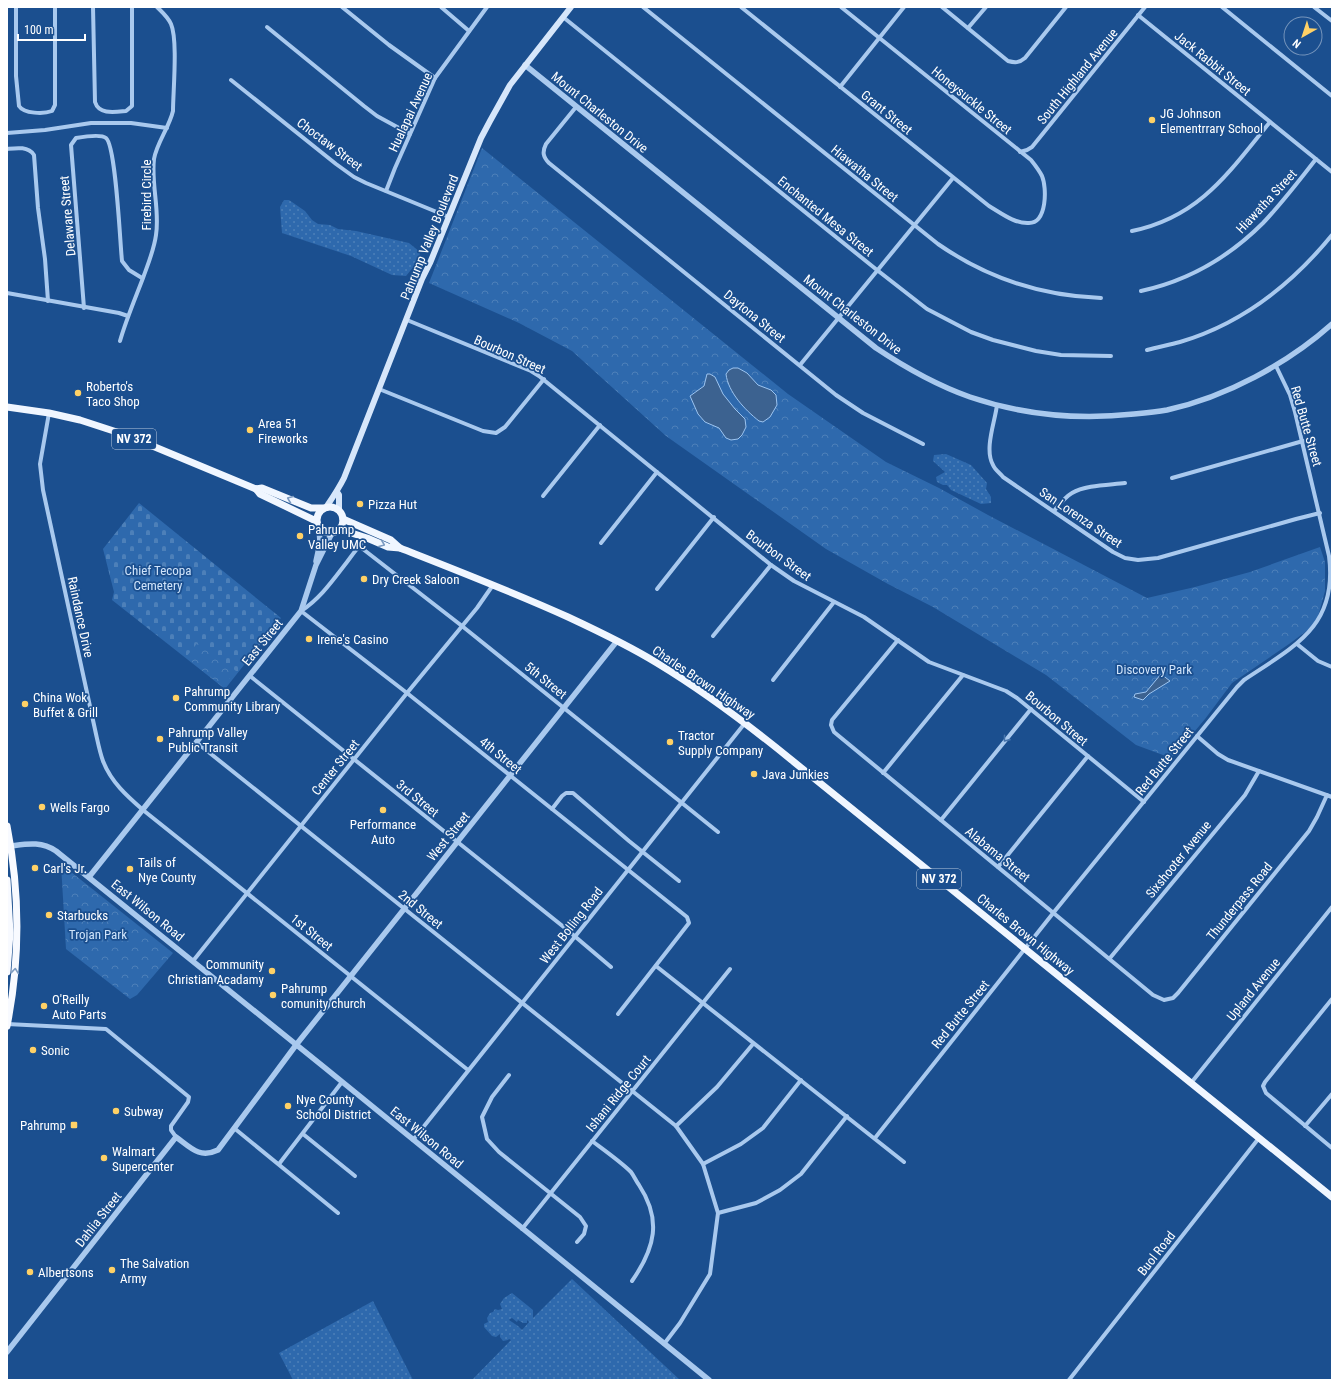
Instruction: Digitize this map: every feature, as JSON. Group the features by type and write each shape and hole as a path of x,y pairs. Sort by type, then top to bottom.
{"highway":[{"path":"7,826 8,847 16,898 17,922 16,964 7,1025"},
{"path":"7,880 10,933 7,972"}],"main road":[{"name":"Pahrump Valley Boulevard","path":"325,507 337,492 344,478 422,279 490,121 510,85 571,7"},
{"name":"NV 372","path":"7,407 49,413 80,420 124,435 256,489 260,494 318,524 325,532 336,531"},
{"name":"NV 372","path":"256,489 262,488 311,508 325,507 340,510"},
{"path":"336,531 341,526 343,519 340,510 339,495 337,492"},
{"path":"318,524 318,513 325,507"},
{"name":"Charles Brown Highway","path":"343,519 391,540 400,548"},
{"name":"Charles Brown Highway","path":"336,531 367,538 388,547 400,548 556,612 618,641 656,662 694,686 745,722 1190,1083 1331,1194"}],"street":[{"path":"16,7 16,76 19,106 24,111 36,112 52,111 55,105 55,7"},
{"path":"93,7 95,102 96,106 103,111 116,112 126,112 132,106 132,7"},
{"name":"Firebird Circle","path":"120,341 151,256 156,237 157,225 153,170 154,158 157,147 172,118 173,111 174,44 171,24 157,7"},
{"path":"342,7 435,78"},
{"path":"441,7 469,31"},
{"name":"Hualapai Avenue","path":"386,192 435,78 487,7"},
{"name":"Hiawatha Street","path":"643,7 954,256 1002,280 1039,291 1101,298"},
{"name":"Grant Street","path":"741,7 989,206 1005,216 1027,223"},
{"name":"Honeysuckle Street","path":"841,7 1037,167 1042,176 1046,193 1042,214 1034,222 1027,223"},
{"path":"840,87 904,7"},
{"path":"942,7 1008,61 1018,63 1025,58 1066,7"},
{"path":"968,28 986,7"},
{"name":"South Highland Avenue","path":"1020,152 1032,147 1145,7"},
{"path":"1222,7 1332,96"},
{"path":"1314,7 1332,21"},
{"name":"Jack Rabbit Street","path":"1138,15 1332,172"},
{"name":"Enchanted Mesa Street","path":"563,17 927,309 971,332 993,340 1036,351 1061,355 1111,356"},
{"path":"266,27 377,116 410,134"},
{"name":"Mount Charleston Drive","path":"525,65 876,348 910,370 940,385 970,397 997,405 1048,415 1089,417 1167,410 1207,398 1237,386 1276,366 1310,343 1332,324"},
{"name":"Choctaw Street","path":"231,80 354,177 386,192 449,217"},
{"name":"Daytona Street","path":"576,107 546,144 543,154 549,163 836,395 854,408 923,444"},
{"path":"1132,231 1160,224 1173,218 1206,196 1270,122"},
{"path":"7,133 45,130 91,123 131,123 167,128"},
{"name":"Delaware Street","path":"84,308 71,145 76,138 102,136 110,143 114,165 122,261 129,270 142,278"},
{"path":"7,149 27,148 34,155 48,301"},
{"name":"Hiawatha Street","path":"1140,291 1156,288 1194,273 1215,262 1229,252 1263,223 1316,160"},
{"path":"800,365 953,178"},
{"path":"1147,350 1180,342 1207,332 1248,311 1288,282 1306,265 1332,235"},
{"path":"7,294 120,313 128,316"},
{"name":"Bourbon Street","path":"407,320 530,371 544,379 771,565 794,581 864,617 929,662 1006,691 1031,709 1144,802"},
{"name":"Red Butte Street","path":"875,1138 1196,736 1244,680 1297,644 1312,629 1320,618 1331,593 1331,568 1303,441 1290,394 1276,366"},
{"path":"379,389 483,432 496,433 505,427 544,379"},
{"name":"San Lorenza Street","path":"997,405 990,441 990,454 993,466 1003,477 1113,552 1125,558 1138,560 1158,558 1296,519 1320,514"},
{"name":"Raindance Drive","path":"49,413 40,464 43,490 96,734 103,761 114,782 143,810"},
{"path":"543,496 600,425"},
{"path":"1172,478 1303,441"},
{"path":"601,543 657,472"},
{"path":"1054,511 1066,497 1072,493 1092,487 1125,483"},
{"path":"657,589 714,517"},
{"path":"301,611 316,565 320,543 318,524"},
{"path":"316,565 336,531"},
{"name":"East Street","path":"89,877 301,611 311,605 367,538"},
{"name":"5th Street","path":"359,546 462,626 718,832"},
{"path":"713,636 771,565"},
{"name":"Center Street","path":"193,961 353,760 477,608 493,585"},
{"path":"773,680 834,602"},
{"name":"4th Street","path":"301,611 407,693 687,917 689,923 656,966"},
{"name":"Alabama Street","path":"898,640 832,720 831,727 834,732 1154,995"},
{"name":"West Street","path":"296,1045 618,641"},
{"path":"1297,644 1318,661 1332,667"},
{"path":"883,773 963,675"},
{"name":"3rd Street","path":"250,676 611,966"},
{"path":"941,820 1031,709"},
{"name":"West Bolling Road","path":"412,1140 745,722"},
{"path":"1196,736 1228,760 1332,797"},
{"name":"2nd Street","path":"196,742 676,1126 703,1164 718,1213"},
{"path":"998,867 1088,756"},
{"name":"Sixshooter Avenue","path":"1110,958 1245,795 1259,771"},
{"path":"552,808 566,793 573,793 679,881"},
{"name":"Thunderpass Road","path":"1154,995 1158,998 1167,1000 1173,998 1178,993 1309,831 1327,795"},
{"name":"1st Street","path":"143,810 468,1070"},
{"name":"East Wilson Road","path":"8,847 36,844 48,846 56,851 709,1380"},
{"name":"Upland Avenue","path":"1190,1083 1332,907"},
{"path":"618,1014 656,966 904,1162"},
{"name":"Ishani Ridge Court","path":"522,1229 730,970"},
{"path":"1332,999 1265,1082 1264,1086 1266,1093 1332,1148"},
{"path":"7,1025 106,1029 189,1097 188,1102 171,1126 171,1130 176,1137 202,1154 208,1154 218,1150 296,1045"},
{"path":"676,1126 717,1087 753,1044"},
{"path":"509,1075 492,1097 482,1117 487,1139 499,1152 580,1217 586,1226 584,1234 577,1242"},
{"path":"703,1164 741,1144 763,1128 801,1080"},
{"path":"279,1164 342,1082"},
{"path":"1305,1126 1332,1094"},
{"path":"664,1344 680,1323 710,1274 718,1213 756,1203 786,1186 801,1174 847,1116"},
{"path":"234,1128 338,1213"},
{"path":"303,1134 355,1176"},
{"name":"Dahlia Street","path":"7,1352 176,1137"},
{"name":"Buol Road","path":"1069,1380 1259,1138"},
{"path":"592,1141 631,1172 645,1194 652,1212 654,1232 648,1254 632,1281"}],"green space":[{"name":"Discovery Park","path":"482,148 788,394 886,462 939,488 1147,598 1250,572 1320,547 1325,562 1325,591 1316,624 1232,683 1205,719 1171,758 1136,745 1046,675 933,607 888,584 826,549 666,436 572,351 519,323 429,283"},
{"path":"284,200 289,200 305,211 312,220 318,224 330,225 338,229 356,231 409,243 420,252 419,260 406,276 392,275 351,256 282,233 280,207"},
{"path":"946,454 971,465 987,483 986,489 991,497 991,503 981,504 951,490 947,485 937,482 936,477 945,472 933,461 934,455"},
{"name":"Chief Tecopa Cemetery","path":"139,503 281,618 225,689 112,600 114,592 103,549"},
{"path":"199,641 236,671 223,687 186,657"},
{"name":"Trojan Park","path":"61,864 173,953 137,995 130,999 66,949"},
{"path":"572,1279 680,1380 472,1380 511,1340 509,1339 503,1341 500,1334 496,1337 492,1336 484,1327 484,1324 488,1322 487,1318 490,1313 495,1309 502,1309 500,1304 504,1298 512,1293 533,1310 533,1318","holes":["512,1318 517,1322 518,1320 523,1323 527,1323 527,1320 529,1322 522,1330 509,1320"]},
{"path":"373,1301 413,1380 293,1380 279,1353"}],"shaded area":[{"path":"733,368 738,368 747,373 758,385 771,390 776,395 777,405 770,417 763,422 759,421 748,412 730,387 726,374"},
{"path":"707,374 715,377 723,394 745,419 746,427 738,439 731,440 726,438 719,428 705,422 698,414 690,396 704,386"},
{"path":"1161,674 1170,681 1149,694 1143,700 1134,697 1135,694 1146,692"}],"place":[{"name":"JG Johnson Elementrrary School","path":"1152,120"},
{"name":"Roberto's Taco Shop","path":"78,393"},
{"name":"Area 51 Fireworks","path":"250,430"},
{"name":"Pizza Hut","path":"360,504"},
{"name":"Pahrump Valley UMC","path":"300,536"},
{"name":"Dry Creek Saloon","path":"364,579"},
{"name":"Irene's Casino","path":"309,639"},
{"name":"Pahrump Community Library","path":"176,698"},
{"name":"China Wok Buffet & Grill","path":"25,704"},
{"name":"Pahrump Valley Public Transit","path":"160,739"},
{"name":"Tractor Supply Company","path":"670,742"},
{"name":"Java Junkies","path":"754,774"},
{"name":"Wells Fargo","path":"42,807"},
{"name":"Performance Auto","path":"383,810"},
{"name":"Carl's Jr.","path":"35,868"},
{"name":"Tails of Nye County","path":"130,869"},
{"name":"Starbucks","path":"49,915"},
{"name":"Community Christian Acadamy","path":"272,971"},
{"name":"Pahrump comunity church","path":"273,995"},
{"name":"O'Reilly Auto Parts","path":"44,1006"},
{"name":"Sonic","path":"33,1050"},
{"name":"Nye County School District","path":"288,1106"},
{"name":"Subway","path":"116,1111"},
{"name":"Pahrump","path":"74,1125"},
{"name":"Walmart Supercenter","path":"104,1158"},
{"name":"The Salvation Army","path":"112,1270"},
{"name":"Albertsons","path":"30,1272"}]}
